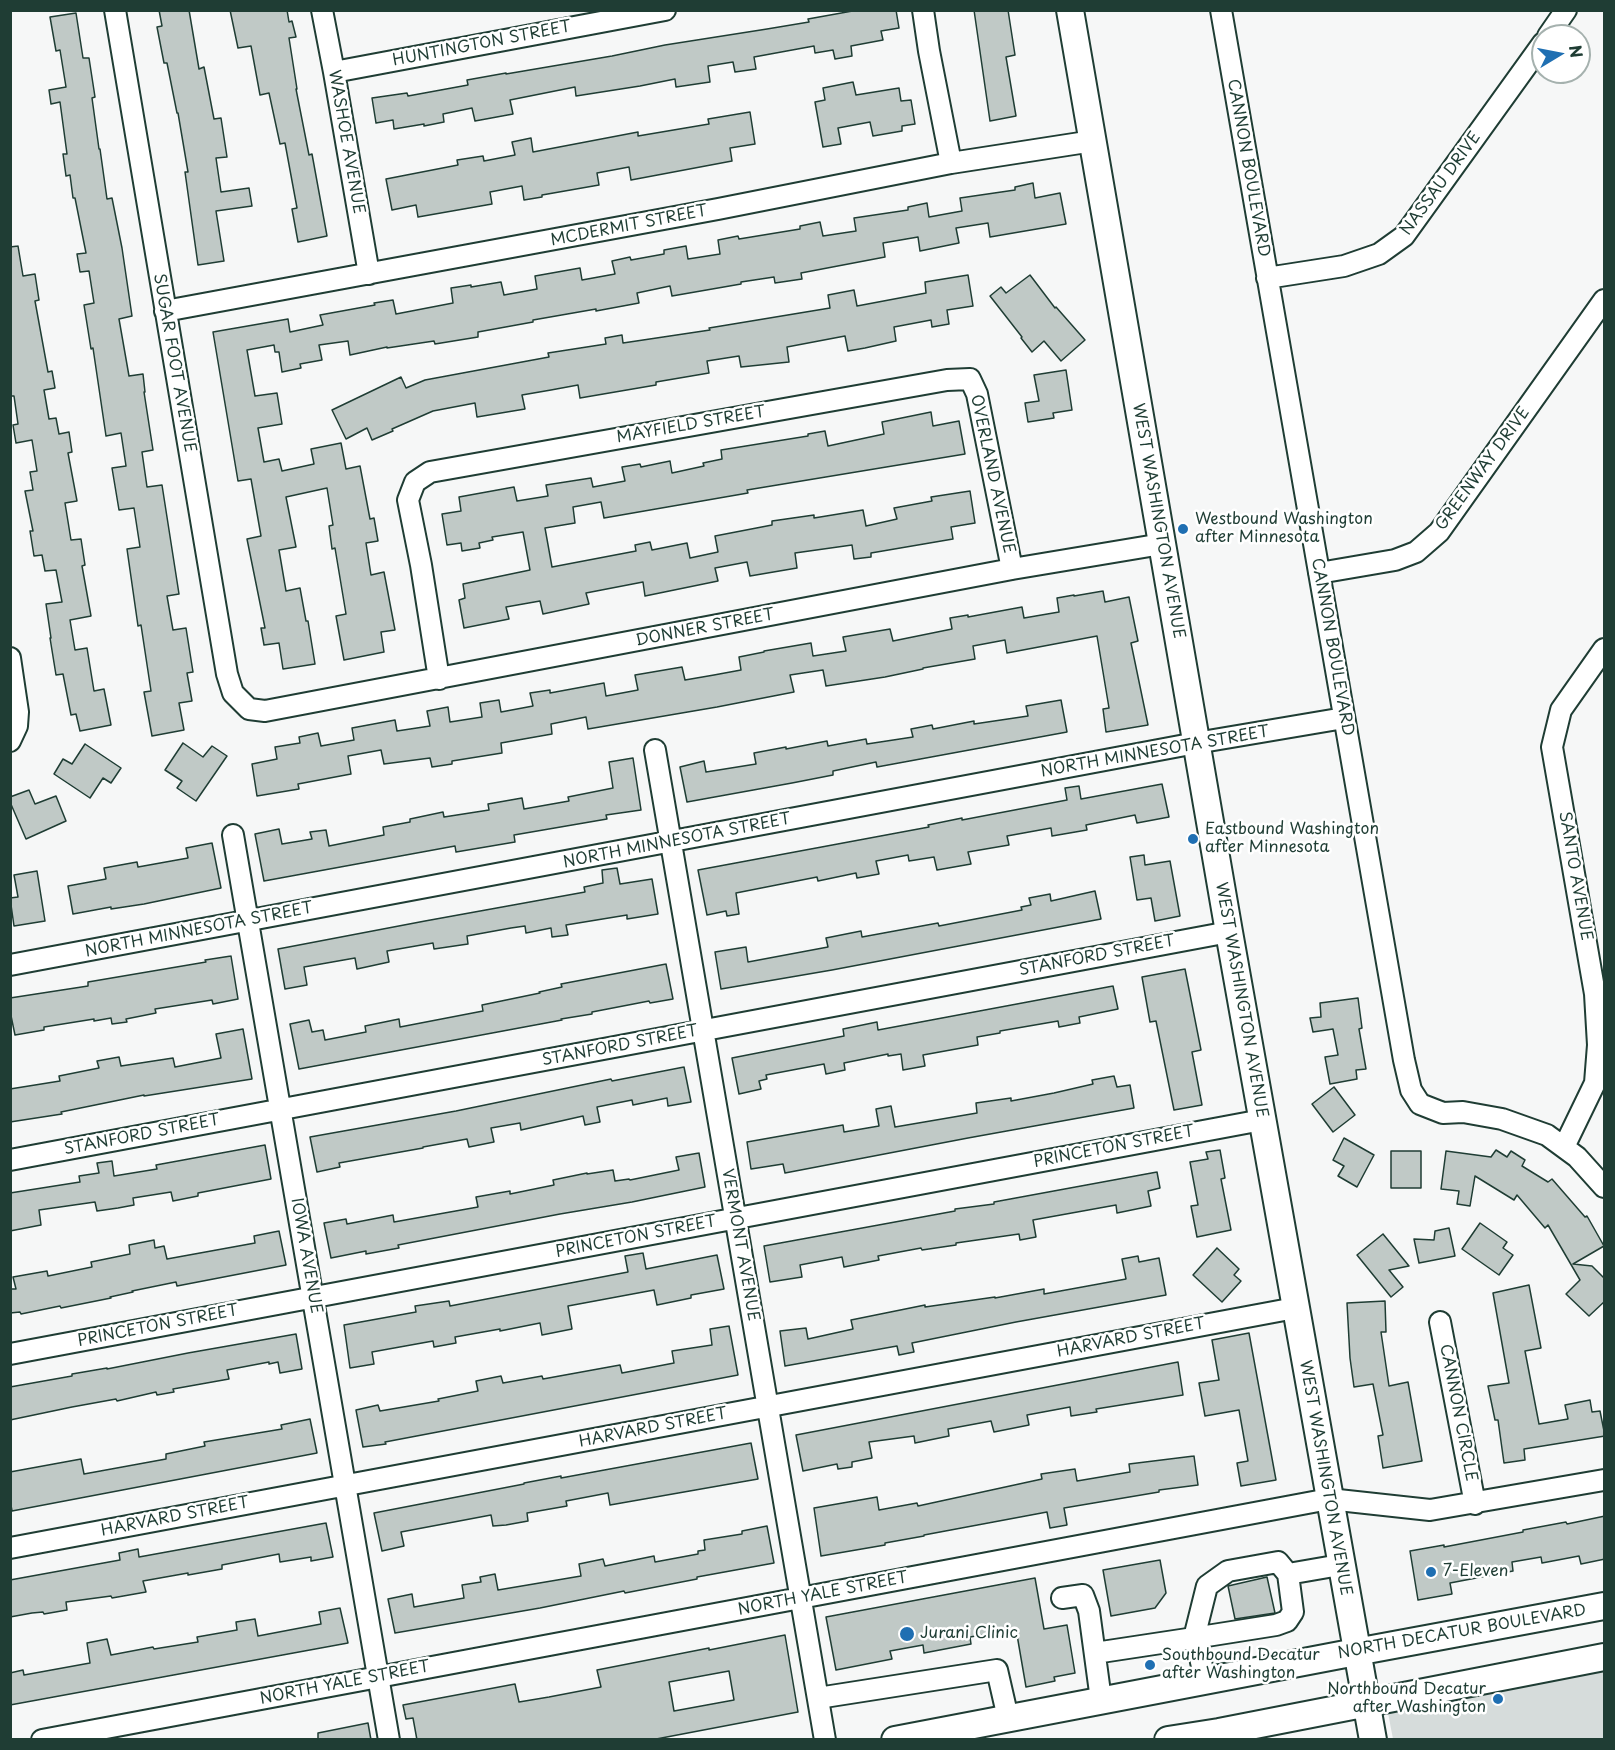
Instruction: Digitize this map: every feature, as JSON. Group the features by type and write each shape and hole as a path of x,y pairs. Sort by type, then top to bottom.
{"main road":[{"name":"WEST WASHINGTON AVENUE","path":"1070,10 1228,932 1373,1740"},
{"name":"NORTH DECATUR BOULEVARD","path":"895,1740 1605,1606"},
{"path":"1167,1740 1220,1736 1366,1703 1605,1657"}],"street":[{"name":"SUGAR FOOT AVENUE","path":"115,10 227,674 233,693 249,708"},
{"name":"WASHOE AVENUE","path":"322,10 369,274"},
{"name":"HUNTINGTON STREET","path":"334,72 665,10"},
{"path":"923,10 951,163"},
{"name":"CANNON BOULEVARD","path":"1221,10 1318,573 1411,1090 1420,1104 1443,1113 1463,1112 1502,1119 1547,1135 1564,1147"},
{"path":"1556,24 1566,10"},
{"name":"NASSAU DRIVE","path":"1268,278 1344,266 1378,254 1404,236 1531,60"},
{"name":"MCDERMIT STREET","path":"165,311 718,209 951,163 1093,141"},
{"name":"GREENWAY DRIVE","path":"1318,573 1395,560 1416,552 1439,532 1605,300"},
{"name":"MAYFIELD STREET","path":"439,679 408,500 415,482 430,472 947,380 970,379"},
{"name":"OVERLAND AVENUE","path":"970,379 977,394 1012,569"},
{"name":"DONNER STREET","path":"249,708 265,711 1012,569 1162,544"},
{"name":"SANTO AVENUE","path":"1564,1147 1595,1083 1598,1045 1595,994 1552,747 1561,710 1605,649"},
{"path":"10,658 18,712 17,726 11,741"},
{"name":"NORTH MINNESOTA STREET","path":"10,965 1196,743 1344,718"},
{"name":"VERMONT AVENUE","path":"655,750 825,1740"},
{"name":"IOWA AVENUE","path":"233,835 389,1740"},
{"name":"STANFORD STREET","path":"10,1160 1228,932"},
{"name":"PRINCETON STREET","path":"10,1354 1262,1120"},
{"path":"1564,1147 1577,1156 1605,1187"},
{"name":"HARVARD STREET","path":"10,1548 1295,1308"},
{"name":"CANNON CIRCLE","path":"1440,1322 1475,1504"},
{"name":"NORTH YALE STREET","path":"42,1740 1329,1499 1430,1510 1605,1480"},
{"path":"1095,1653 1194,1638 1276,1625 1287,1621 1293,1612 1288,1574 1278,1562 1228,1571 1207,1586 1194,1638 1205,1680"},
{"path":"1288,1574 1340,1565"},
{"path":"1062,1598 1083,1595 1089,1611 1101,1700"},
{"path":"818,1698 997,1670 1008,1718"}],"shaded area":[{"path":"1604,1652 1604,1739 1393,1739 1384,1692"}],"building":[{"path":"159,10 189,10 199,69 204,67 214,119 221,118 227,157 216,158 221,192 249,188 252,206 216,211 224,261 198,265 185,172 188,172 178,113 157,27 162,26"},
{"path":"230,10 287,10 289,22 292,21 296,37 289,38 296,89 309,155 312,154 327,236 298,242 292,209 297,208 285,143 280,144 269,93 260,95 251,46 238,48"},
{"path":"858,10 896,10 899,28 881,31 883,40 851,46 852,56 835,59 833,50 815,53 814,46 754,57 756,69 735,72 733,62 708,66 710,82 676,87 675,79 576,96 575,87 510,100 513,114 475,121 472,108 443,114 444,122 424,126 424,124 394,129 393,120 376,123 372,98 407,93 408,96 468,85 467,80 809,22 808,19"},
{"path":"974,10 1008,10 1015,55 1006,57 1016,116 990,121"},
{"path":"76,13 83,58 89,58 95,97 92,98 107,199 112,198 132,316 119,319 129,376 143,374 153,450 142,452 147,487 162,485 179,594 167,596 173,630 186,628 193,672 187,673 192,701 179,703 184,730 152,736 144,692 151,691 141,625 138,626 127,549 140,547 134,508 119,510 112,468 126,466 121,433 106,436 84,305 94,303 89,271 80,272 77,254 86,253 70,175 66,176 63,154 67,154 60,102 51,104 49,90 66,87 60,50 56,51 50,17"},
{"path":"853,82 856,95 899,88 901,101 911,100 915,124 902,126 902,131 873,136 870,122 838,128 841,144 823,147 815,102 825,100 823,88"},
{"path":"750,112 755,144 730,148 732,161 631,180 629,167 597,173 599,185 524,200 522,186 490,192 492,204 418,217 416,205 392,210 386,179 458,165 457,160 483,156 484,161 515,155 512,142 531,138 533,152 638,132 638,136 709,124 708,119"},
{"path":"1033,183 1035,198 1060,193 1066,224 990,237 988,223 956,228 959,243 920,251 918,237 883,243 885,257 801,273 802,279 775,283 774,277 672,296 670,286 637,293 639,303 533,320 533,322 478,332 478,337 435,344 434,341 387,347 350,355 348,341 319,345 322,360 300,364 301,368 282,372 279,352 275,352 274,345 247,350 255,396 277,393 282,424 258,428 264,462 279,459 282,471 314,464 311,449 341,443 346,469 360,466 370,519 374,518 378,541 366,543 371,575 384,572 395,630 381,632 384,652 344,660 336,616 346,614 335,548 332,549 329,526 333,525 327,488 286,497 296,547 279,550 286,591 300,588 315,664 283,669 279,643 264,645 261,628 265,628 247,539 261,536 251,479 238,481 213,332 288,319 290,332 323,325 320,315 393,300 396,314 453,303 451,288 471,285 471,287 501,282 504,295 537,289 535,276 580,268 582,280 615,274 612,261 664,254 664,250 686,246 688,259 720,254 718,240 738,236 739,239 800,229 800,226 820,222 823,236 856,231 854,218 908,210 908,207 927,203 929,217 962,211 960,198 1015,190 1015,187"},
{"path":"18,246 23,276 35,274 39,300 35,301 48,372 52,371 55,388 44,390 49,419 56,418 59,434 69,432 72,452 68,453 77,501 65,503 71,540 81,539 85,565 82,566 91,616 70,620 75,650 87,648 94,691 104,689 111,725 80,731 76,714 71,715 63,674 56,675 50,638 46,604 62,602 56,570 45,571 42,555 34,556 30,531 33,531 25,491 33,490 30,472 37,471 32,440 16,443 13,425 18,424 14,396 10,396 10,247"},
{"path":"968,275 973,306 947,310 949,324 932,327 931,320 894,327 896,341 865,348 848,351 845,336 787,347 789,362 741,367 739,356 707,361 709,373 580,398 578,385 522,395 525,409 477,417 475,403 433,411 372,440 367,428 346,439 332,410 401,377 406,388 425,380 549,357 548,353 606,344 605,338 622,335 623,343 830,308 828,295 854,290 857,306 926,293 925,282"},
{"path":"1030,275 1055,308 1085,340 1061,361 1044,341 1032,352 990,296 1001,287 1006,293"},
{"path":"1066,370 1072,410 1053,413 1054,418 1028,422 1025,403 1039,401 1034,375"},
{"path":"931,412 933,426 959,421 965,454 747,490 748,493 604,518 601,502 573,507 575,523 545,528 552,567 636,551 635,545 650,542 652,550 687,543 690,558 718,552 715,536 772,525 772,521 814,515 814,518 863,510 866,526 897,519 894,508 932,501 931,497 970,491 975,523 951,527 953,539 871,553 871,557 854,559 852,545 795,553 797,568 750,576 747,562 715,568 718,581 645,596 643,582 586,593 589,604 543,614 540,601 506,607 509,619 464,628 459,600 465,598 463,584 530,570 523,532 492,537 493,540 479,543 480,548 462,551 461,543 447,545 442,514 461,511 459,497 514,487 517,501 548,496 546,485 591,478 593,487 625,481 622,467 640,464 641,467 670,461 672,473 704,466 703,463 722,459 721,450 808,436 808,434 825,431 828,446 884,434 882,422"},
{"path":"1103,591 1105,602 1129,597 1138,641 1131,643 1148,725 1106,732 1103,709 1109,708 1097,636 1007,653 1005,640 973,646 975,659 885,677 826,686 823,670 790,675 794,692 588,729 586,717 551,724 552,734 501,743 502,753 452,761 452,764 432,767 430,758 384,764 381,750 348,756 351,774 298,784 299,789 257,796 252,764 277,759 275,747 300,743 299,737 318,733 321,746 354,740 352,728 395,720 397,731 430,726 427,711 448,707 450,722 482,717 480,703 499,700 501,712 533,706 530,693 550,690 550,693 604,683 606,696 638,690 635,675 682,667 685,680 714,675 741,670 739,657 764,651 811,643 813,656 846,651 843,637 890,629 893,641 952,629 950,618 1022,607 1024,618 1059,612 1057,598"},
{"path":"1061,700 1067,732 877,767 876,762 833,771 833,775 687,802 680,767 704,761 706,772 756,764 754,753 786,747 786,749 827,741 828,746 866,739 867,744 913,737 911,729 932,725 933,729 974,721 974,724 1028,716 1026,706"},
{"path":"183,743 203,757 212,746 227,756 196,801 177,788 182,781 165,770"},
{"path":"85,744 121,768 111,783 103,778 90,798 54,774 63,759 72,764"},
{"path":"633,758 641,810 606,815 607,819 514,835 515,842 456,852 455,846 264,881 255,834 279,829 282,844 312,839 310,832 326,830 329,846 384,835 383,827 443,812 444,817 489,810 488,804 522,798 524,809 569,801 568,797 613,788 609,762"},
{"path":"1162,784 1169,817 1137,823 1135,815 1086,825 1087,830 1052,836 1051,828 1007,836 1009,845 968,852 971,864 937,870 934,857 909,861 908,855 876,861 879,874 857,878 856,873 818,881 817,877 736,893 739,914 727,916 726,911 707,915 698,870 929,827 928,825 962,818 962,820 1067,800 1065,788 1079,786 1081,799"},
{"path":"29,790 35,804 56,796 66,821 26,839 10,797"},
{"path":"212,843 221,888 144,904 73,914 68,886 106,879 104,868 137,862 138,867 188,858 186,848"},
{"path":"1144,855 1145,865 1170,861 1180,916 1155,921 1151,898 1137,900 1130,857"},
{"path":"617,868 620,884 652,879 658,914 627,919 627,915 566,925 568,935 552,937 551,928 526,933 525,926 467,936 468,944 434,949 433,943 387,951 389,962 357,969 355,958 304,967 307,985 285,989 278,949 585,892 584,887 603,883 602,870"},
{"path":"37,871 45,921 14,926 10,898 18,897 14,875"},
{"path":"1095,891 1101,919 721,989 715,952 746,947 748,962 828,947 826,938 861,931 862,937 938,923 939,926 1022,910 1021,907 1031,905 1029,898 1050,894 1051,901"},
{"path":"231,956 238,999 213,1004 212,1000 155,1009 156,1013 126,1019 127,1022 112,1024 111,1018 94,1021 94,1019 44,1027 44,1030 15,1035 10,998 88,986 88,982"},
{"path":"666,964 673,999 650,1003 649,1001 562,1020 299,1069 290,1024 309,1020 312,1032 323,1030 325,1040 366,1032 365,1026 399,1019 400,1027 483,1011 482,1005 540,993 562,987 561,984"},
{"path":"1185,969 1201,1050 1192,1052 1202,1105 1174,1110 1156,1021 1150,1022 1142,977"},
{"path":"1113,986 1118,1009 1079,1017 1080,1023 1059,1027 1058,1021 977,1037 978,1045 923,1055 925,1066 903,1070 901,1054 888,1056 888,1054 844,1063 845,1070 826,1074 824,1064 766,1075 767,1079 759,1081 761,1089 739,1094 732,1058 844,1036 843,1029 877,1022 878,1030"},
{"path":"1358,998 1362,1028 1359,1029 1366,1069 1356,1070 1357,1079 1330,1084 1325,1057 1338,1055 1333,1029 1313,1032 1310,1018 1321,1017 1320,1003"},
{"path":"243,1029 252,1079 144,1095 61,1112 62,1114 10,1122 10,1089 60,1081 59,1076 99,1068 97,1061 119,1057 121,1066 173,1058 175,1067 221,1058 216,1034"},
{"path":"684,1067 691,1102 668,1106 667,1098 633,1105 632,1100 597,1107 600,1122 585,1125 583,1116 521,1130 520,1123 491,1128 494,1142 469,1147 467,1139 339,1163 340,1167 317,1172 310,1137"},
{"path":"1114,1076 1117,1087 1130,1085 1134,1108 785,1173 783,1164 751,1169 747,1142 843,1125 844,1132 879,1126 876,1109 891,1106 895,1127 977,1113 976,1103 1011,1098 1011,1101 1054,1093 1093,1084 1092,1080"},
{"path":"1334,1087 1355,1115 1333,1132 1312,1104"},
{"path":"1344,1138 1374,1155 1357,1187 1338,1176 1344,1166 1333,1160"},
{"path":"265,1145 271,1179 198,1193 198,1196 173,1201 171,1192 133,1198 134,1205 97,1211 95,1202 39,1210 41,1225 10,1231 10,1193 80,1182 79,1176 99,1173 97,1163 112,1161 114,1176 157,1169 156,1165"},
{"path":"1220,1150 1225,1178 1221,1179 1231,1230 1197,1237 1191,1206 1198,1205 1190,1162 1208,1159 1206,1152"},
{"path":"1496,1150 1507,1157 1511,1151 1525,1160 1522,1166 1548,1182 1552,1179 1585,1217 1587,1216 1604,1246 1573,1264 1592,1266 1605,1279 1605,1301 1589,1316 1566,1294 1580,1280 1548,1225 1545,1228 1517,1195 1514,1200 1475,1176 1470,1206 1457,1204 1459,1191 1441,1189 1446,1151 1491,1157"},
{"path":"1391,1151 1421,1151 1421,1188 1391,1188"},
{"path":"699,1153 705,1187 398,1245 399,1248 366,1254 366,1251 331,1258 324,1223 346,1219 347,1224 393,1215 394,1222 478,1207 476,1197 510,1191 510,1194 554,1185 553,1180 587,1173 613,1170 615,1181 630,1180 679,1170 676,1157"},
{"path":"1157,1172 1160,1188 1148,1191 1151,1206 1117,1213 1116,1205 1033,1220 1036,1237 1020,1240 1019,1234 922,1250 921,1248 878,1256 879,1260 844,1267 842,1257 800,1265 802,1277 770,1282 764,1246"},
{"path":"1480,1223 1507,1242 1503,1248 1513,1255 1499,1275 1462,1249"},
{"path":"1449,1228 1455,1256 1419,1263 1414,1239 1434,1240 1435,1231"},
{"path":"279,1231 286,1265 177,1286 176,1282 61,1308 60,1306 21,1314 20,1312 10,1313 10,1289 16,1289 13,1277 47,1271 48,1276 92,1267 91,1262 130,1254 129,1245 154,1240 155,1248 164,1246 167,1259 255,1243 254,1236"},
{"path":"1383,1234 1409,1266 1389,1270 1403,1287 1391,1297 1357,1255"},
{"path":"1217,1248 1239,1269 1234,1275 1241,1281 1222,1302 1193,1275"},
{"path":"643,1253 646,1269 717,1255 724,1289 691,1295 691,1298 657,1305 654,1290 568,1306 572,1329 542,1335 540,1323 500,1331 500,1329 455,1337 456,1343 434,1347 433,1341 372,1352 374,1364 350,1368 344,1325 416,1312 415,1306 449,1301 450,1306 628,1272 625,1256"},
{"path":"1138,1256 1139,1262 1159,1258 1166,1295 912,1343 914,1352 899,1355 897,1346 785,1366 780,1331 806,1328 808,1339 853,1329 851,1320 925,1305 925,1307 995,1298 1044,1289 1044,1294 1126,1279 1122,1259"},
{"path":"1529,1285 1541,1348 1525,1351 1539,1424 1568,1419 1565,1405 1590,1400 1592,1412 1600,1411 1605,1436 1524,1449 1525,1460 1504,1463 1498,1420 1495,1420 1488,1386 1509,1383 1493,1293"},
{"path":"1385,1301 1386,1332 1381,1332 1389,1386 1408,1382 1422,1461 1383,1468 1378,1436 1383,1435 1373,1384 1354,1387 1347,1303"},
{"path":"729,1326 738,1375 363,1447 356,1410 378,1405 380,1411 439,1401 438,1399 478,1391 476,1381 501,1376 503,1383 542,1376 543,1379 620,1365 622,1373 674,1363 672,1351 712,1345 710,1329"},
{"path":"1249,1333 1276,1480 1241,1486 1237,1463 1248,1461 1239,1410 1205,1416 1199,1383 1219,1380 1212,1340"},
{"path":"296,1334 302,1369 280,1373 278,1362 269,1364 269,1362 227,1370 229,1379 173,1389 174,1392 157,1395 156,1392 10,1420 10,1387"},
{"path":"1178,1362 1183,1395 1096,1409 1097,1412 1071,1416 1070,1407 1027,1415 1029,1425 994,1432 991,1421 948,1429 949,1436 915,1443 914,1436 869,1442 872,1458 852,1462 852,1467 838,1469 837,1464 803,1471 796,1435"},
{"path":"310,1419 317,1453 12,1511 10,1472 81,1459 84,1474 166,1459 166,1454 205,1446 204,1442 282,1429 281,1425"},
{"path":"751,1443 758,1479 610,1505 608,1493 566,1501 567,1506 527,1513 528,1521 506,1525 493,1526 491,1515 401,1532 404,1546 382,1551 374,1513 561,1476 561,1478"},
{"path":"1194,1456 1198,1485 1064,1508 1067,1525 1050,1528 1047,1512 821,1556 814,1508 877,1497 879,1510 917,1503 918,1506 1042,1479 1041,1474 1075,1469 1077,1481 1130,1472 1129,1464"},
{"path":"1605,1516 1605,1559 1581,1564 1579,1556 1542,1563 1541,1557 1512,1562 1513,1571 1450,1583 1452,1594 1418,1600 1410,1551 1444,1545 1444,1547"},
{"path":"326,1523 333,1557 311,1561 311,1557 280,1562 279,1554 222,1565 222,1569 143,1581 146,1592 66,1602 67,1610 10,1617 10,1580 120,1560 119,1553 138,1549 139,1557"},
{"path":"767,1526 774,1563 625,1593 624,1591 395,1633 388,1599 412,1594 414,1607 464,1598 462,1585 481,1582 480,1577 495,1574 498,1590 581,1576 579,1564 603,1559 605,1566 654,1556 655,1562 698,1554 698,1551 705,1550 704,1540 742,1534 742,1531"},
{"path":"1160,1560 1166,1593 1155,1608 1111,1616 1103,1570"},
{"path":"1267,1577 1275,1613 1235,1619 1228,1586"},
{"name":"Jurani Clinic","path":"1035,1578 1044,1629 1067,1625 1075,1673 1054,1677 1055,1681 1026,1687 1016,1629 970,1637 971,1644 924,1653 923,1645 890,1651 892,1659 836,1670 826,1617"},
{"path":"340,1608 348,1643 10,1705 10,1673 23,1670 24,1675 90,1663 87,1643 107,1639 111,1655 153,1647 154,1649 198,1642 197,1637 237,1630 236,1622 255,1619 258,1636 321,1624 319,1612"},
{"path":"785,1635 798,1712 651,1740 417,1740 413,1718 406,1719 403,1705 515,1684 519,1702 549,1697 601,1687 597,1670 709,1648 709,1650","holes":["729,1671 734,1700 674,1711 669,1682"]},
{"path":"368,1723 371,1740 318,1740 318,1733"}],"place":[{"name":"Westbound Washington after Minnesota","path":"1183,529"},
{"name":"Eastbound Washington after Minnesota","path":"1193,839"},
{"name":"7-Eleven","path":"1431,1572"},
{"name":"Jurani Clinic","path":"907,1634"},
{"name":"Southbound Decatur after Washington","path":"1150,1665"},
{"name":"Northbound Decatur after Washington","path":"1498,1699"}]}
